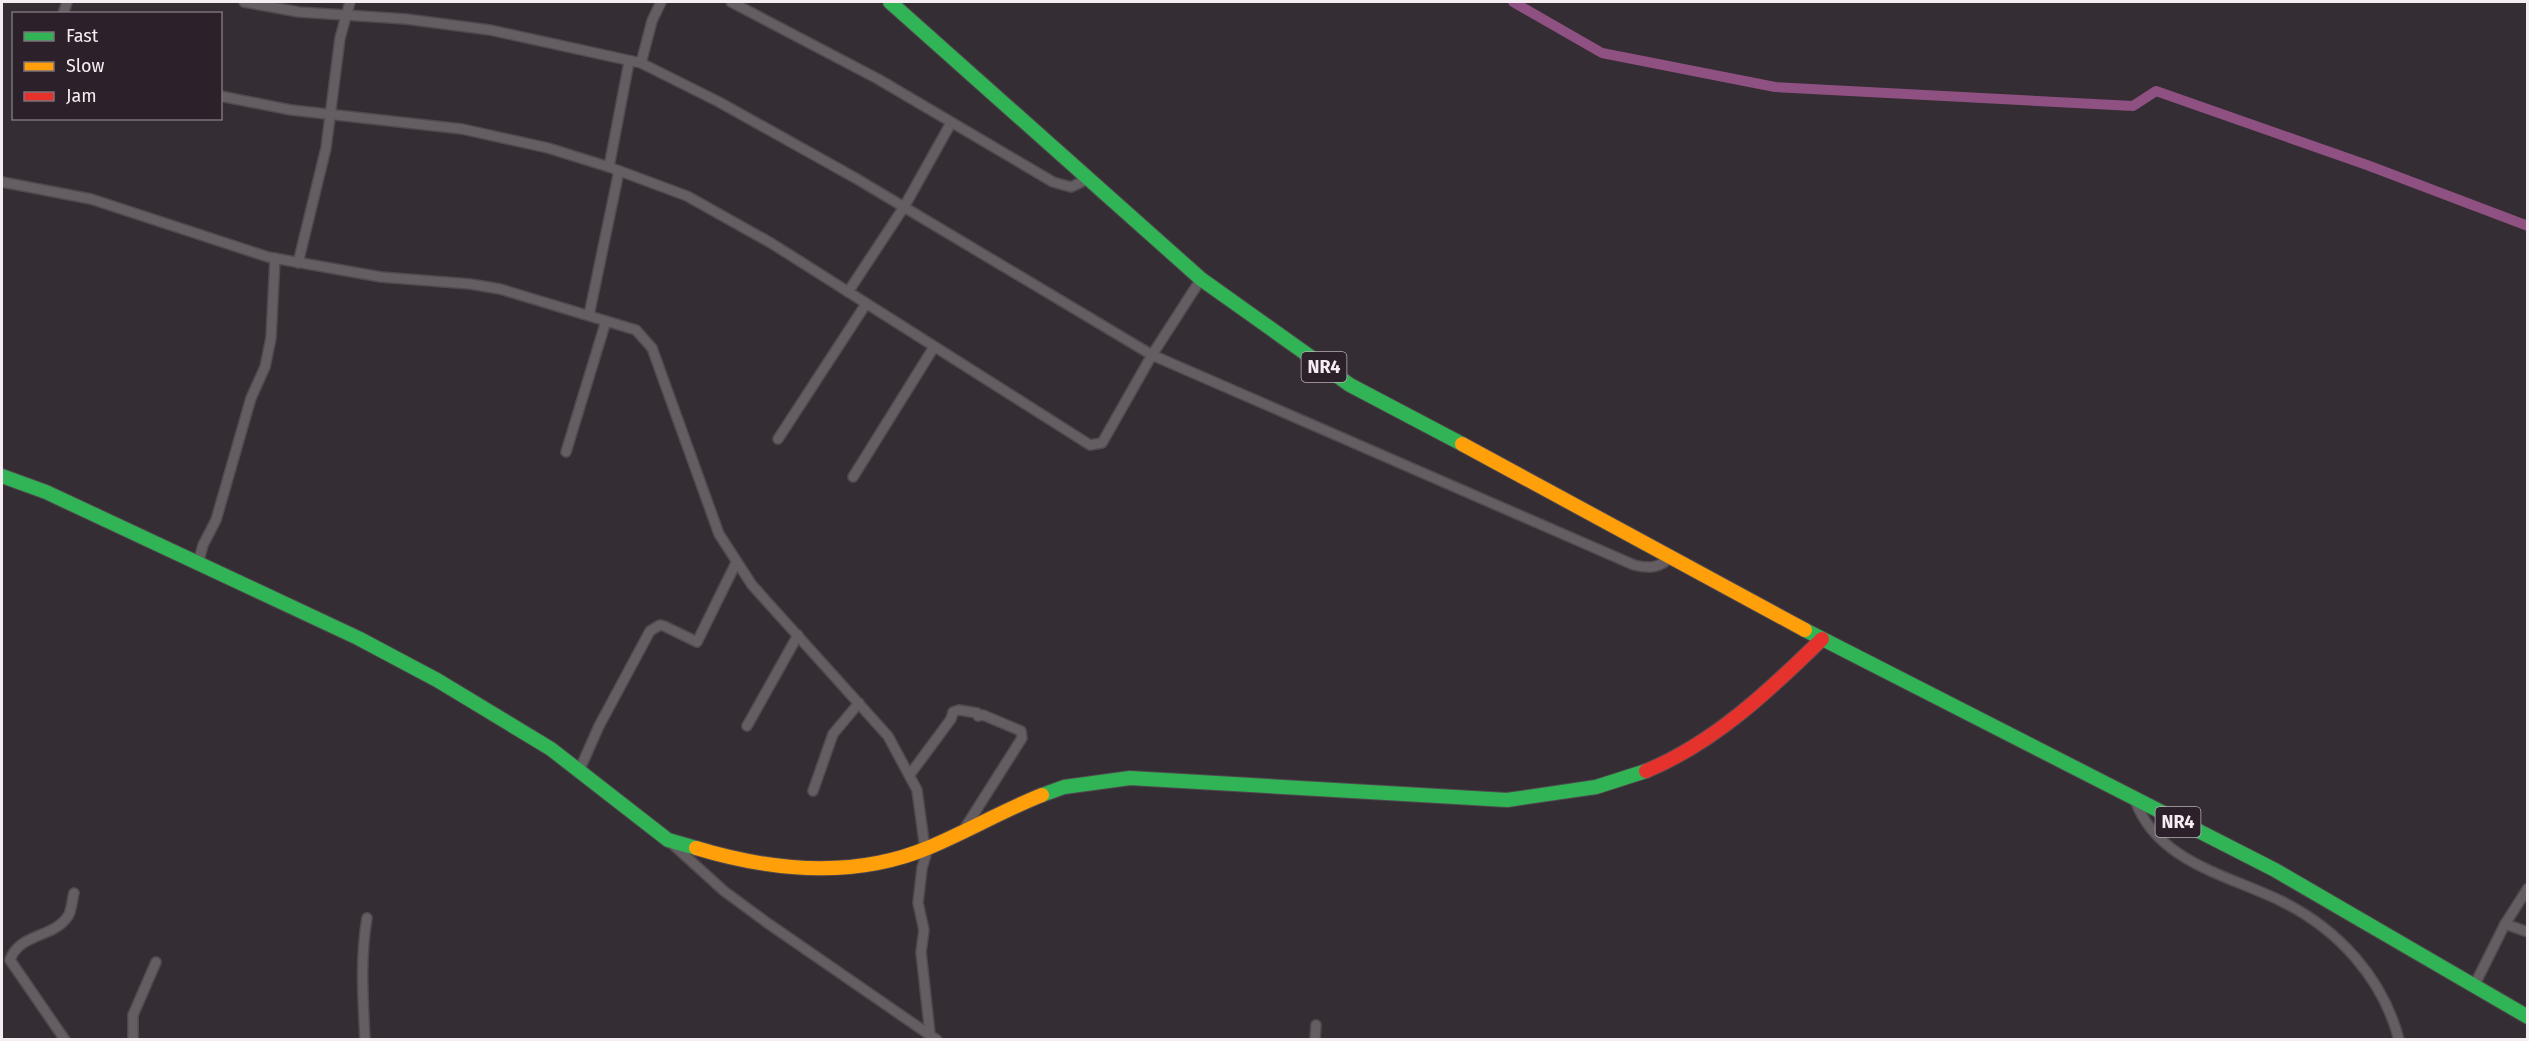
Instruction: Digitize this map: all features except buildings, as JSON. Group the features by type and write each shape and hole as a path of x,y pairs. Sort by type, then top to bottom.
{"main road":[{"name":"NR4","path":"890,2 1201,279 1350,385 1672,556 1822,639 2275,870 2475,984 2528,1017"},
{"path":"2,476 46,492 358,638 437,680 550,749 668,840 712,854 794,868 852,868 884,862 927,849 1064,787 1130,778 1507,800 1553,796 1625,779 1683,752 1730,720 1780,681 1822,639"}],"street":[{"path":"244,2 299,12 346,17 406,19 490,30 641,63 719,102 904,207 1152,355 1634,565 1652,568 1664,565 1672,556"},
{"path":"298,263 326,148 332,116 340,38 350,2"},
{"path":"641,63 652,21 661,2"},
{"path":"731,2 878,79 1059,184 1074,187 1088,179"},
{"path":"609,167 629,62"},
{"path":"222,96 332,116 462,129 549,148 687,196 771,243 1075,438 1097,446 1102,443 1152,355 1201,279"},
{"path":"848,292 904,207 951,123"},
{"path":"589,315 619,171"},
{"path":"2,182 91,199 232,247 275,258 390,278 470,284 500,289 636,330 652,348 712,517 736,563 888,736 911,773 917,790 927,849 922,868 918,903 924,930 921,952 933,1037"},
{"path":"198,564 203,545 216,520 251,398 265,367 271,338 275,258"},
{"path":"778,439 866,304"},
{"path":"566,452 606,321"},
{"path":"853,477 934,347"},
{"path":"579,771 599,726 650,631 664,626 697,642 736,563"},
{"path":"747,726 798,635"},
{"path":"813,790 833,734 859,703"},
{"path":"911,773 945,729 953,712 959,710 977,713 978,716 983,715 1021,731 1022,738 963,832"},
{"path":"2135,800 2140,814 2154,835 2181,854 2213,872 2282,901 2312,918 2337,938 2360,964 2385,1000 2399,1040"},
{"path":"668,840 724,891 933,1037"},
{"path":"2475,984 2505,924 2528,888"},
{"path":"65,1040 10,960 13,951 24,941 51,930 68,916 74,893"},
{"path":"365,1040 361,999 362,946 367,918"},
{"path":"2505,924 2528,932"},
{"path":"133,1040 133,1015 156,962"},
{"path":"1315,1040 1316,1025"}],"waterway":[{"path":"1513,2 1602,53 1775,87 2133,106 2156,91 2367,165 2528,226"}],"traffic: fast":[{"path":"890,2 1201,279 1350,385 1462,444"},
{"path":"2,476 46,492 358,638 437,680 551,749 668,840 696,848"},
{"path":"1805,630 2275,870 2528,1017"},
{"path":"1042,795 1064,787 1130,778 1507,800 1596,787 1646,771"}],"traffic: slow":[{"path":"1462,444 1805,630"},
{"path":"696,848 754,862 784,866 813,868 872,864 930,847 1042,795"}],"traffic: jam":[{"path":"1646,771 1695,746 1740,714 1822,639"}]}
